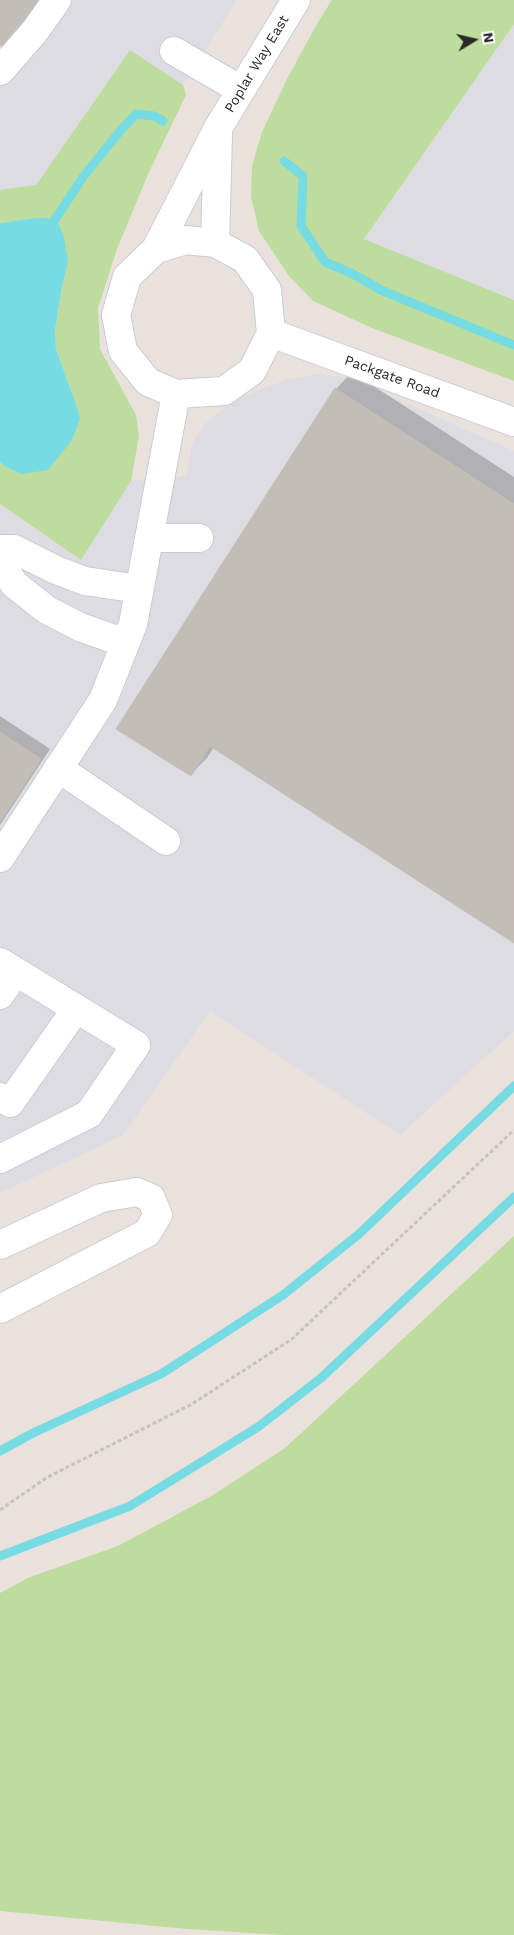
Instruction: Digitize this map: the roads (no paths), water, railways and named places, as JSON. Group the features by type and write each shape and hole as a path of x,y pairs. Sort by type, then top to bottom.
{"street":[{"path":"0,71 35,31 58,0"},
{"name":"Poplar Way East","path":"156,249 186,240 215,243 245,259 267,290 271,333 252,371 224,391 176,394 148,382 123,351 116,315 127,278 156,249 218,128 296,0"},
{"path":"174,51 241,90"},
{"name":"Poplar Way East","path":"215,243 218,128"},
{"name":"Packgate Road","path":"271,333 514,422"},
{"path":"0,858 103,700 133,624 176,394"},
{"path":"149,538 199,538"},
{"path":"0,549 14,549 56,570 85,581 139,588"},
{"path":"0,556 3,566 14,584 47,610 80,627 125,643"},
{"path":"58,768 166,840"},
{"path":"0,995 8,967 136,1045 89,1114 0,1159"},
{"path":"0,1097 10,1103 76,1009"},
{"path":"0,1245 101,1198 136,1192 151,1198 158,1215 147,1233 0,1309"}],"water":[{"path":"48,218 59,225 64,237 68,262 55,331 56,349 80,419 72,440 48,470 22,474 4,466 0,462 0,223"}],"waterway":[{"path":"54,221 83,177 136,114 154,116 163,121"},
{"path":"284,161 303,176 301,226 325,262 353,274 381,290 514,345"},
{"path":"0,1451 33,1433 161,1374 283,1295 359,1234 514,1086"},
{"path":"0,1556 130,1506 258,1427 321,1378 514,1197"}]}
